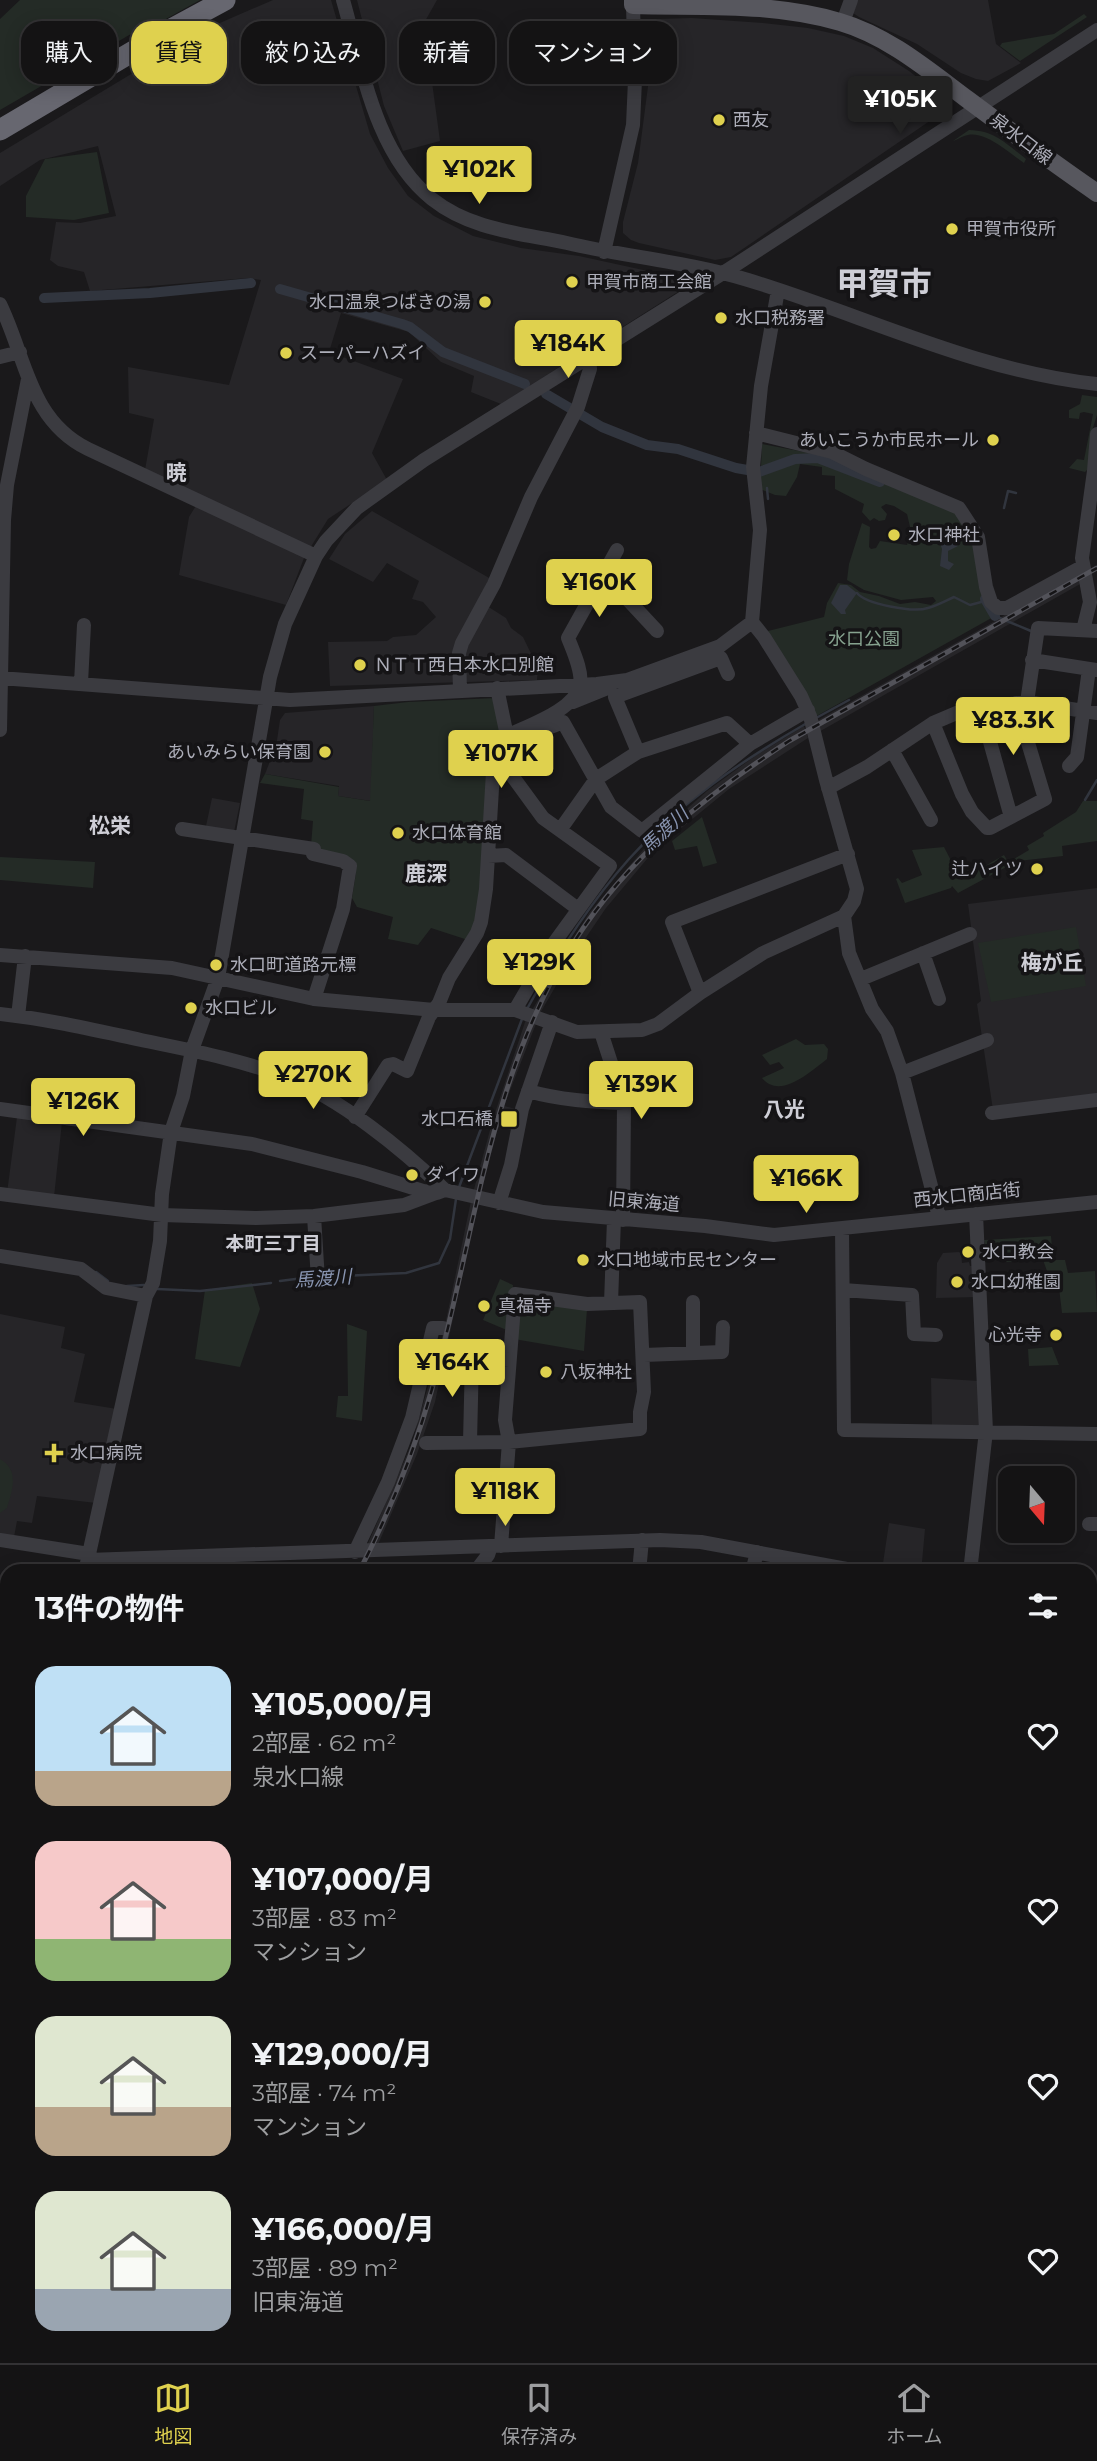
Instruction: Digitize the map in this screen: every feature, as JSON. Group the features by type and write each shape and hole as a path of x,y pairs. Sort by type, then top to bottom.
{"highway":[{"path":"0,130 225,0"}],"main road":[{"name":"泉水口線","path":"633,2 761,8 792,11 843,22 887,42 915,59 1039,154 1097,193"}],"street":[{"path":"343,0 373,105 387,141 403,168 443,207 480,225 604,252 723,273 986,363 1097,384"},
{"path":"843,22 851,0"},
{"path":"604,252 633,125 633,2"},
{"path":"87,1562 146,1296 153,1283 171,1132 183,1096 192,1050 218,978 280,638 316,556 344,520 372,496 424,460 723,273 1097,30"},
{"path":"0,955 172,968 314,999 434,1010 515,1010 577,1032 601,1032 642,1030 658,1024 700,993 763,953 844,916 854,901 857,889 810,717 752,621 760,530 753,473 756,433 778,290"},
{"path":"0,304 28,379 44,411 65,436 316,556"},
{"path":"0,357 20,352"},
{"path":"460,691 458,653 494,584 531,497 575,411 590,369 589,356"},
{"path":"0,730 2,520 10,461 28,379"},
{"path":"756,433 832,452 959,508 978,537 986,587 991,602 998,608 1007,608 1082,567"},
{"path":"933,723 972,811 987,828 1045,799 1022,703 1037,633 1090,630 1090,602 1086,574 1082,567 1097,434"},
{"path":"573,702 581,684 568,638 617,551"},
{"path":"604,574 657,631"},
{"path":"355,1117 388,1065 393,1064 407,1071 429,1017 477,933 481,922 488,856 494,755 498,744 507,736 573,702 720,646 752,621"},
{"path":"81,683 84,625"},
{"path":"638,752 615,697 721,658 728,674"},
{"path":"1032,660 1093,669 1090,712 1077,757 1069,765"},
{"path":"1,678 290,700 627,680"},
{"path":"497,688 507,736"},
{"path":"828,788 867,768 933,723 966,709 1022,703 1090,712"},
{"path":"980,706 1011,817"},
{"path":"515,1010 554,943 610,866 543,818 505,766 506,756 512,746 564,722 611,807 642,831 750,744 810,717"},
{"path":"560,830 596,779 638,752 727,723 750,744"},
{"path":"892,750 931,820"},
{"path":"182,829 314,849 313,854 344,861 350,866 341,916 314,999"},
{"path":"700,993 672,922 848,854"},
{"path":"488,856 506,855 578,909"},
{"path":"844,916 849,953 872,1009 887,1031 902,1073 939,1217"},
{"path":"861,979 970,934"},
{"path":"922,953 939,999"},
{"path":"18,1016 25,956"},
{"path":"0,1014 192,1050 286,1077 315,1091 355,1117 415,1161 449,1192"},
{"path":"499,1203 511,1165 522,1110 552,1022"},
{"path":"601,1032 624,1102 611,1303"},
{"path":"902,1073 987,1040"},
{"path":"528,1091 553,1098 624,1102"},
{"path":"992,1113 1097,1100"},
{"name":"旧東海道","path":"0,1109 252,1144 362,1172 423,1191 449,1192 543,1212 705,1226 774,1235 842,1229"},
{"path":"0,1194 162,1215 257,1218 314,1216 404,1205 449,1192"},
{"name":"西水口商店街","path":"842,1229 1097,1202"},
{"path":"971,1564 986,1431 976,1214"},
{"path":"314,1216 318,1278"},
{"path":"842,1229 844,1430 1097,1434"},
{"path":"0,1256 80,1269 115,1292 146,1296"},
{"path":"843,1290 912,1295 914,1334 936,1335"},
{"path":"426,1443 509,1442 640,1429 644,1392 640,1302 587,1304 515,1294 505,1420 509,1442 496,1546 481,1564"},
{"path":"692,1302 693,1353"},
{"path":"644,1355 722,1352 723,1327"},
{"path":"355,1552 388,1482 412,1419 433,1328 443,1328"},
{"path":"470,1442 472,1357 509,1360"},
{"path":"0,1540 87,1562 642,1540 701,1542 821,1564"},
{"path":"640,1564 642,1540"},
{"path":"754,1564 757,1552"}],"shaded area":[{"path":"273,0 331,0 337,21 241,21 241,84 355,84 370,134 388,168 408,196 434,216 473,236 521,248 579,256 680,278 685,284 684,288 501,404 471,392 474,376 441,362 409,332 341,313 329,352 403,379 372,453 387,480 328,519 304,558 286,605 179,575 189,517 202,496 145,470 154,419 129,413 128,367 229,385 261,280 248,278 90,291 84,272 58,266 50,260 56,222 80,223 116,216 98,146 40,160 0,186 0,153 131,74 131,84 227,84 227,21 224,21"},
{"path":"357,0 437,0 425,21 399,21 399,84 432,84 440,141 403,151 384,106 378,84 385,84 385,21 362,21"},
{"path":"858,0 988,0 996,44 1021,63 988,81 976,79 961,73 917,44 853,13"},
{"path":"692,18 763,23 808,28 844,36 873,48 937,93 937,116 731,257 715,260 639,243 623,233 623,222 638,163 648,84 677,84 677,21 654,21"},
{"path":"372,511 498,583 487,606 506,618 511,628 523,637 538,668 537,680 330,686 328,642 387,641 393,637 416,635 436,617 423,602 412,599 419,581 387,563 373,582 329,559 345,534"},
{"path":"950,535 958,546 948,551 948,561 954,564 949,570 940,566 940,543"},
{"path":"1079,574 1082,583 817,733 813,723"},
{"path":"840,585 847,585 857,593 845,610 846,614 841,614 831,603"},
{"name":"あいみらい保育園","path":"374,706 371,801 338,796 339,786 265,774 272,756 277,756 280,720 285,713"},
{"path":"804,726 808,738 729,789 657,848 653,839 707,791 755,756"},
{"path":"212,798 240,803 234,832 206,826"},
{"path":"649,843 652,853 606,908 572,958 539,1015 531,1012 589,913"},
{"path":"1097,888 1097,1095 993,1110 977,1004 981,1001 968,904"},
{"path":"526,1019 537,1021 504,1106 516,1109 511,1130 499,1127 495,1134 480,1195 473,1193 493,1119"},
{"path":"17,1117 62,1122 54,1197 7,1193"},
{"path":"471,1201 478,1203 435,1402 417,1454 377,1547 366,1548 412,1443 444,1330"},
{"name":"水口幼稚園","path":"959,1252 962,1263 977,1265 978,1297 936,1298 937,1263 943,1253"},
{"name":"水口病院","path":"0,1314 65,1327 61,1348 85,1354 74,1402 117,1409 96,1503 37,1496 32,1523 17,1521 14,1537 0,1535"},
{"path":"931,1378 979,1381 979,1426 932,1426"},
{"path":"889,1523 925,1529 922,1562 932,1564 883,1564"}],"green space":[{"path":"20,0 200,0 162,21 131,21 131,34 117,42 117,21 21,21 21,84 45,84 0,110 0,19"},
{"path":"1084,14 1087,17 1020,61 1000,46 1002,43 1054,34"},
{"path":"969,130 1000,139 1026,159 1024,163 982,136 968,135 953,141"},
{"path":"97,152 109,213 74,220 26,217 26,196 45,159"},
{"path":"1082,395 1097,397 1089,468 1085,472 1069,468 1077,459 1084,460 1093,414 1084,412 1080,413 1079,419 1069,418 1069,410 1080,404"},
{"name":"水口公園","path":"762,444 815,454 958,513 975,541 988,606 995,616 813,718 764,632 824,617 827,603 838,583 851,585 860,592 900,604 915,602 931,605 936,601 933,597 901,600 864,590 847,580 849,564 862,523 870,527 871,549 876,548 880,541 907,545 911,531 907,514 886,504 881,507 887,514 885,520 874,518 870,521 862,512 864,504 835,489 835,476 822,475 822,467 800,464 797,477 786,496 760,489"},
{"name":"水口体育館","path":"496,698 503,730 490,736 483,897 468,940 431,928 418,945 388,939 393,917 357,907 352,898 356,873 351,859 311,846 313,821 301,819 304,789 260,783 265,774 339,787 338,796 370,801 374,706"},
{"path":"1083,801 1097,801 1097,841 1062,846 1063,856 1009,862 1029,850 1027,846 1044,836 1043,833 1076,812"},
{"path":"702,817 717,863 703,867 697,846 675,850 672,841"},
{"path":"944,847 961,880 1004,855 1010,865 958,893 952,886 905,903 896,879 902,883 922,875 912,850"},
{"path":"0,857 95,862 93,888 0,880"},
{"path":"1076,927 1086,986 991,1002 978,943"},
{"path":"796,1039 805,1045 824,1044 828,1049 827,1059 795,1082 777,1086 769,1084 762,1078 784,1068 779,1062 770,1065 762,1055"},
{"path":"1051,1236 1053,1260 1065,1260 1068,1273 1095,1271 1097,1312 1062,1313 1057,1271 1047,1271 1043,1260 1006,1262 1002,1249 986,1248 984,1240"},
{"path":"500,1279 513,1285 509,1331 483,1320"},
{"path":"252,1283 260,1309 240,1367 195,1359 205,1290"},
{"path":"518,1300 587,1309 584,1351 514,1339"},
{"path":"347,1324 367,1331 362,1421 336,1417 338,1396 348,1396"},
{"path":"1052,1347 1059,1365 1029,1366 1028,1349"},
{"path":"0,1459 10,1469 13,1481 7,1508 0,1513"}],"waterway":[{"path":"44,298 150,293 251,283"},
{"path":"280,289 410,327 443,352 525,384"},
{"path":"546,394 602,427 647,445 678,449 736,468 759,472 795,459 818,458 880,482"},
{"path":"767,488 768,499"},
{"path":"1004,508 1008,491 1016,493"},
{"path":"857,593 879,604 912,609 931,607 954,597 970,605 985,601"},
{"path":"985,599 995,616"},
{"path":"995,616 1031,631"},
{"name":"馬渡川","path":"816,718 849,700"},
{"name":"馬渡川","path":"527,1009 561,950 587,912 614,876 648,839 713,784 807,723"},
{"path":"1085,800 1097,780"},
{"name":"馬渡川","path":"458,1190 522,1019"},
{"name":"馬渡川","path":"321,1277 406,1273 439,1263 450,1239 456,1199"},
{"name":"馬渡川","path":"96,1272 108,1281"},
{"name":"馬渡川","path":"280,1281 311,1277"},
{"name":"馬渡川","path":"157,1289 200,1291 271,1283"},
{"name":"馬渡川","path":"127,1286 144,1285"}],"railway":[{"path":"363,1564 400,1482 425,1413 487,1160 522,1048 545,994 595,911 644,855 671,830 758,762 789,741 1097,568"}],"place":[{"name":"西友","path":"719,120"},
{"name":"甲賀市役所","path":"952,229"},
{"name":"甲賀市商工会館","path":"572,282"},
{"name":"水口温泉つばきの湯","path":"485,302"},
{"name":"水口税務署","path":"721,318"},
{"name":"スーパーハズイ","path":"286,353"},
{"name":"あいこうか市民ホール","path":"993,440"},
{"name":"水口神社","path":"894,535"},
{"name":"ＮＴＴ西日本水口別館","path":"360,665"},
{"name":"あいみらい保育園","path":"325,752"},
{"name":"水口体育館","path":"398,833"},
{"name":"辻ハイツ","path":"1037,869"},
{"name":"水口町道路元標","path":"216,965"},
{"name":"水口ビル","path":"191,1008"},
{"name":"水口石橋","path":"509,1119"},
{"name":"ダイワ","path":"412,1175"},
{"name":"水口教会","path":"968,1252"},
{"name":"水口地域市民センター","path":"583,1260"},
{"name":"水口幼稚園","path":"957,1282"},
{"name":"真福寺","path":"484,1306"},
{"name":"心光寺","path":"1056,1335"},
{"name":"八坂神社","path":"546,1372"},
{"name":"水口病院","path":"54,1453"}],"district":[{"name":"甲賀市","path":"884,284"},
{"name":"暁","path":"176,473"},
{"name":"松栄","path":"110,826"},
{"name":"鹿深","path":"426,874"},
{"name":"梅が丘","path":"1052,963"},
{"name":"八光","path":"784,1110"},
{"name":"本町三丁目","path":"273,1243"}]}
